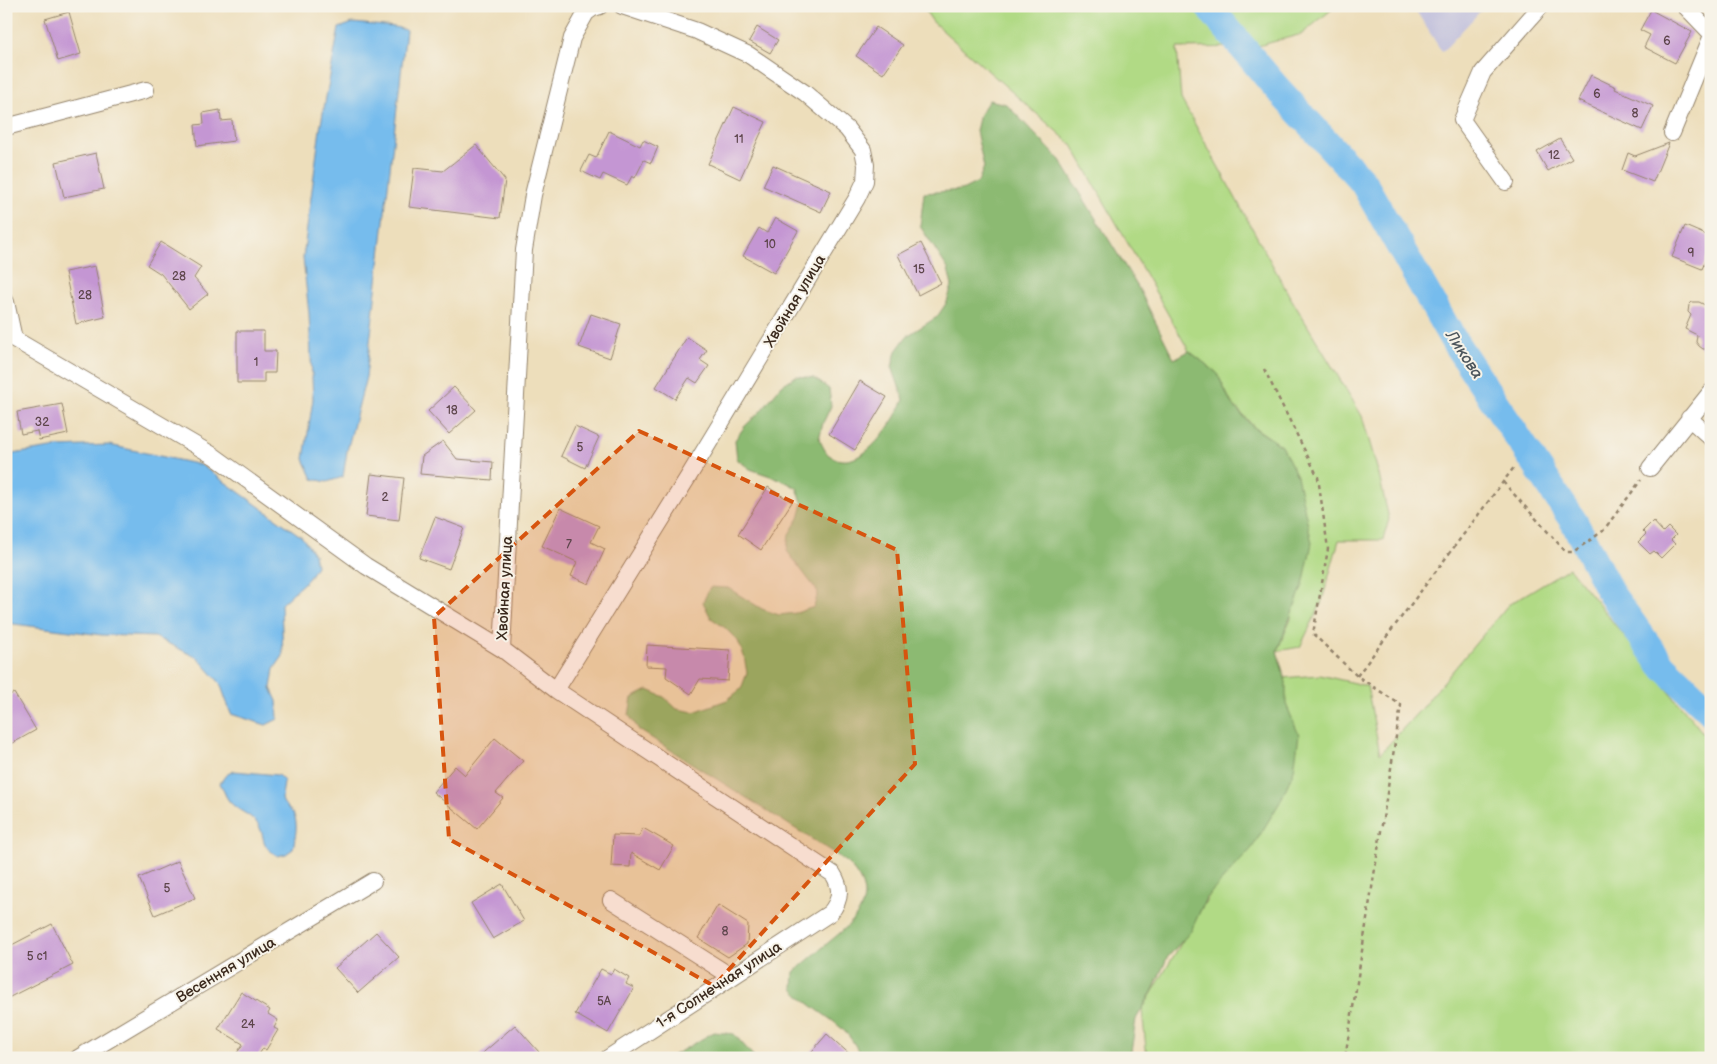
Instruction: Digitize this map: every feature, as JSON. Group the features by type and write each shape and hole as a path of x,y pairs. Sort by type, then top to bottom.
{"street":[{"name":"Хвойная улица","path":"502,649 524,250 533,195 572,38 586,13 592,8 600,6"},
{"name":"Хвойная улица","path":"556,690 690,474 857,198 865,181 866,165 863,150 848,129 805,93 749,55 697,31 622,6"},
{"path":"1506,182 1462,120 1483,72 1541,6"},
{"path":"1685,6 1711,33"},
{"path":"1672,133 1711,38"},
{"path":"6,127 146,90"},
{"path":"6,302 10,338 214,456 366,566 502,649 556,690"},
{"path":"1650,468 1711,392"},
{"path":"1689,418 1711,438"},
{"name":"1-я Солнечная улица","path":"556,690 833,874 839,883 840,895 837,905 830,912 608,1058"},
{"name":"Весенняя улица","path":"78,1058 373,881"},
{"path":"612,900 732,977"}],"path":[{"path":"1264,369 1318,477 1328,549 1313,634 1357,676 1401,705 1345,1058"},
{"path":"1357,676 1515,466"},
{"path":"1504,482 1566,552 1573,552 1603,531 1650,468"}],"highlighted area":[{"path":"639,431 897,550 915,764 714,986 449,839 434,617"}],"shaded area":[{"path":"1413,6 1485,6 1442,52"}],"green space":[{"path":"922,6 1336,6 1302,34 1254,47 1177,48 1181,99 1289,295 1362,416 1389,519 1383,540 1339,540 1321,604 1300,647 1277,651 1291,619 1282,446 1254,427 1231,402 1217,373 1189,351 1072,145 933,22"},
{"path":"989,100 1006,104 1060,160 1139,289 1174,359 1189,351 1217,373 1231,403 1253,427 1282,446 1297,476 1312,543 1303,585 1277,651 1286,682 1286,704 1299,735 1294,770 1280,802 1252,848 1206,898 1191,931 1167,958 1153,990 1136,1019 1131,1052 1134,1058 861,1058 848,1035 793,989 794,972 847,926 861,909 864,900 859,879 849,865 837,855 639,730 629,715 632,698 648,690 664,697 677,709 694,712 727,700 741,689 747,673 744,656 738,641 724,627 711,618 703,602 710,587 728,588 762,609 779,615 796,613 814,607 818,592 787,551 789,534 799,518 803,504 797,488 782,480 750,469 737,459 735,440 782,385 796,376 814,378 829,389 831,406 823,423 819,439 829,455 841,460 852,459 863,453 884,433 904,400 892,367 896,351 907,336 937,317 947,302 952,286 948,269 920,226 924,193 962,190 978,182 984,167 976,131 980,114"},
{"path":"1569,568 1711,743 1711,1058 1147,1058 1142,1010 1283,770 1282,678 1320,675 1367,686 1380,754 1419,711 1508,605"},
{"path":"714,1032 734,1034 755,1058 669,1058"}],"water":[{"path":"353,23 395,27 406,30 366,377 347,451 343,477 327,482 313,479 304,459 313,399 309,314 303,258 320,129 339,28"},
{"path":"109,445 201,465 302,537 314,554 316,566 308,579 281,604 283,656 274,669 271,688 277,701 278,719 266,725 231,714 220,683 198,658 155,637 102,635 6,623 6,455 58,447"},
{"path":"234,771 278,775 284,781 282,800 293,813 296,826 293,849 286,854 278,856 272,852 265,844 257,823 235,807 228,799 220,783 226,775"}],"building":[{"path":"1651,10 1692,32 1675,63 1644,47 1650,35 1640,30"},
{"path":"69,12 81,54 58,61 45,19"},
{"path":"757,27 778,40 770,53 749,41"},
{"path":"876,27 903,45 883,74 856,56"},
{"path":"1591,75 1616,87 1615,89 1653,106 1642,130 1578,101"},
{"path":"734,107 766,122 740,179 708,164"},
{"path":"220,110 221,121 232,120 234,141 197,146 195,125 204,124 203,113"},
{"path":"609,131 640,146 643,140 658,147 651,163 644,160 635,178 632,176 627,185 603,174 600,180 581,171 589,155 596,158"},
{"path":"1560,139 1572,158 1548,171 1537,152"},
{"path":"1669,143 1653,182 1622,170 1628,153 1635,156"},
{"path":"476,145 505,180 500,218 409,207 414,168 443,171"},
{"path":"96,153 104,189 64,197 56,162"},
{"path":"773,165 831,191 821,212 763,186"},
{"path":"775,218 798,231 774,273 743,256 759,228 767,233"},
{"path":"1685,226 1711,237 1711,248 1702,269 1672,257"},
{"path":"161,242 201,267 194,278 208,294 189,309 161,274 147,265"},
{"path":"921,243 941,283 918,295 898,255"},
{"path":"95,266 105,317 76,324 65,272"},
{"path":"1692,302 1699,302 1711,308 1711,349 1703,349 1699,346 1696,342 1697,335 1685,329 1691,315 1688,312 1689,305"},
{"path":"591,314 621,324 610,358 579,347"},
{"path":"237,331 264,331 264,351 276,351 275,373 264,373 264,383 237,383"},
{"path":"687,337 707,350 700,360 709,366 697,383 689,378 675,399 656,387"},
{"path":"860,381 887,397 855,450 829,434"},
{"path":"454,387 476,410 449,434 428,411"},
{"path":"62,404 68,434 39,440 37,431 21,434 17,412"},
{"path":"575,426 599,437 585,468 561,456"},
{"path":"443,441 457,459 493,462 492,480 420,474 422,456"},
{"path":"371,474 404,478 399,520 366,516"},
{"path":"768,487 792,502 761,550 738,534"},
{"path":"560,508 599,526 591,542 605,549 589,584 571,576 577,562 542,546"},
{"path":"435,517 464,528 449,569 419,558"},
{"path":"1653,521 1663,532 1668,527 1676,535 1671,540 1675,544 1661,558 1654,551 1650,554 1638,542 1646,534 1643,531"},
{"path":"647,645 730,650 728,681 700,679 691,694 666,677 667,667 646,666"},
{"path":"14,693 36,730 6,747 6,697"},
{"path":"495,738 523,761 496,793 503,798 477,829 433,792 455,766 465,775"},
{"path":"643,828 674,846 660,870 631,853 630,867 611,866 613,835 639,836"},
{"path":"178,861 195,898 155,915 139,878"},
{"path":"502,884 524,921 493,939 471,903"},
{"path":"718,905 748,924 747,944 728,957 698,938"},
{"path":"52,924 73,965 6,999 6,948"},
{"path":"376,932 399,957 358,993 335,968"},
{"path":"601,969 611,974 614,969 629,978 626,984 634,988 608,1033 575,1014"},
{"path":"241,992 270,1010 268,1014 278,1020 274,1028 278,1030 266,1050 263,1048 257,1058 245,1058 237,1053 243,1044 218,1029"},
{"path":"515,1025 539,1052 533,1058 477,1058"},
{"path":"827,1034 854,1058 806,1058"}],"waterway":[{"name":"Ликова","path":"1208,6 1274,85 1363,182 1454,341 1574,522 1611,594 1662,665 1711,712"}]}
